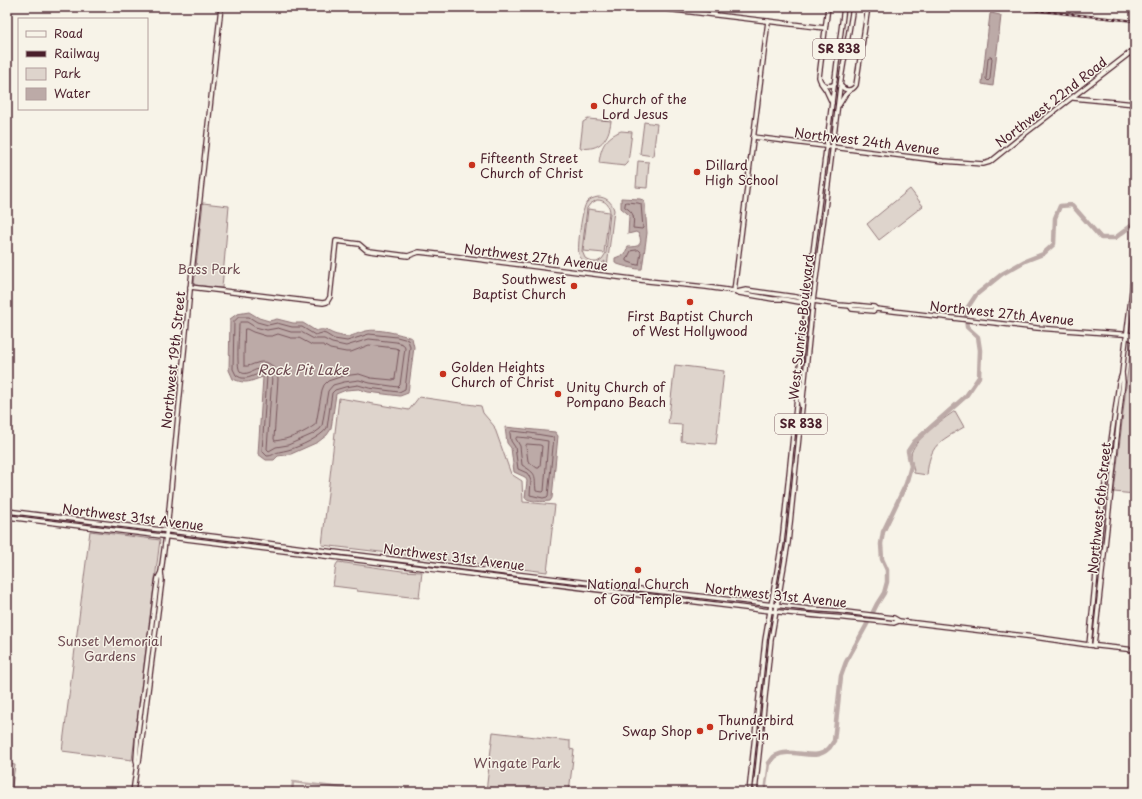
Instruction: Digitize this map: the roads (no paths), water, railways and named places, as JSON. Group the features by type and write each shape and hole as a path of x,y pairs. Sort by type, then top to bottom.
{"main road":[{"name":"Northwest 19th Street","path":"133,792 143,688 156,591 158,578 161,572 166,536 190,287 221,7"},
{"path":"649,7 825,28"},
{"path":"828,7 819,74 821,83 832,104"},
{"name":"West Sunrise Boulevard","path":"749,792 765,640 782,542 788,494 807,300 844,7"},
{"name":"West Sunrise Boulevard","path":"755,792 771,640 788,543 813,301 832,148 853,7"},
{"path":"838,108 843,98 850,90 854,88 857,81 868,7"},
{"path":"735,292 768,21"},
{"name":"Northwest 22nd Road","path":"978,164 990,162 1026,132 1077,95 1135,49"},
{"path":"821,83 828,86 835,84"},
{"path":"841,86 850,90"},
{"path":"1077,95 1080,98"},
{"path":"1072,98 1135,104"},
{"name":"Northwest 24th Avenue","path":"754,137 832,148 978,164"},
{"name":"Northwest 27th Avenue","path":"190,287 323,303 327,302 330,297 336,241 359,244 366,250 370,251 400,255 410,256 419,252 445,255 706,287 773,299 799,302 807,300 850,306 852,309 873,311 876,309 1037,328 1135,335"},
{"name":"Northwest 6th Street","path":"1088,645 1104,492 1119,383 1122,373 1135,266"},
{"name":"Northwest 27th Avenue","path":"1126,335 1135,340"},
{"name":"Northwest 6th Street","path":"1094,646 1123,382 1122,373"},
{"path":"799,378 802,384 800,403 802,408"},
{"path":"788,488 790,494 793,496"},
{"path":"788,494 792,504"},
{"name":"Northwest 31st Avenue","path":"7,511 778,606 848,612 894,618 899,621 1135,650"},
{"name":"Northwest 31st Avenue","path":"7,517 777,612 894,623 899,621"},
{"path":"334,558 338,554 342,553"},
{"path":"585,588 595,584"},
{"path":"840,617 844,616 848,612"}],"water":[{"path":"991,13 1001,16 993,86 982,84"},
{"path":"621,198 640,199 643,200 645,204 647,233 642,269 615,263 615,258 625,254 628,247 635,247 639,245 641,241 639,234 636,232 628,234 629,216 621,208"},
{"name":"Rock Pit Lake","path":"249,312 259,318 269,321 277,319 293,323 303,323 316,331 323,330 346,337 366,331 377,330 412,338 414,347 408,393 400,396 368,392 359,389 346,390 336,394 331,429 327,435 318,442 291,454 278,456 274,460 266,460 258,454 263,377 248,382 242,382 233,379 229,370 230,319 237,314"},
{"path":"505,427 555,432 558,436 552,498 550,501 544,502 525,498 527,481 525,477 514,472 511,448 507,443"}],"waterway":[{"path":"769,763 774,757 782,753 810,755 822,753 829,748 834,741 841,676 846,662 884,593 887,582 887,570 882,559 881,544 883,532 906,484 911,466 908,451 914,442 966,396 979,377 980,350 978,337 967,327 966,318 966,310 976,295 1002,274 1025,261 1043,254 1054,244 1055,218 1060,206 1072,205 1101,238 1115,238 1135,223"},
{"path":"765,792 769,763"},
{"path":"292,792 293,782 375,792"}],"railway":[{"path":"1003,7 1135,21"}],"place":[{"name":"Church of the Lord Jesus","path":"594,106"},
{"name":"Fifteenth Street Church of Christ","path":"472,165"},
{"name":"Dillard High School","path":"697,172"},
{"name":"Southwest Baptist Church","path":"574,286"},
{"name":"First Baptist Church of West Hollywood","path":"690,302"},
{"name":"Golden Heights Church of Christ","path":"443,374"},
{"name":"Unity Church of Pompano Beach","path":"558,394"},
{"name":"National Church of God Temple","path":"638,570"},
{"name":"Thunderbird Drive-in","path":"710,727"},
{"name":"Swap Shop","path":"700,731"}],"park label":[{"name":"Bass Park","path":"209,269"},
{"name":"Sunset Memorial Gardens","path":"110,648"},
{"name":"Wingate Park","path":"517,763"}]}
